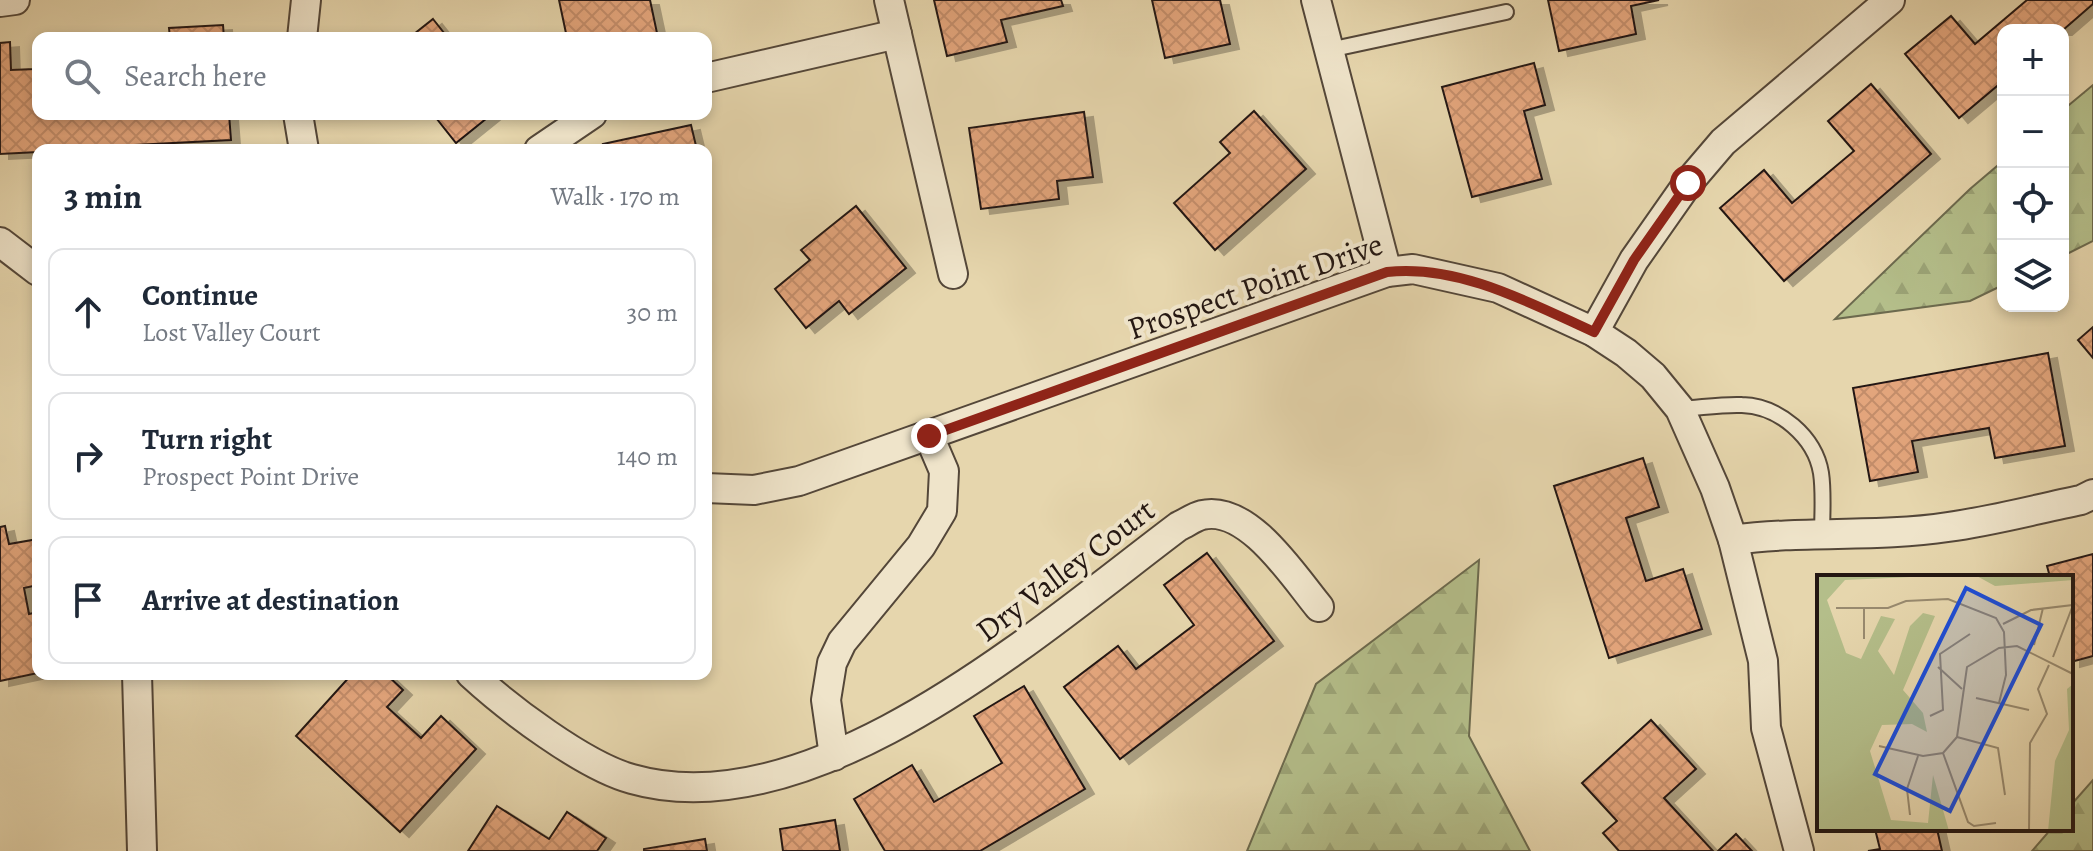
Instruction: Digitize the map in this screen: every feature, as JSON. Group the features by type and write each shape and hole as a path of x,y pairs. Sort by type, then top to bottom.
{"street":[{"path":"0,2 15,0"},
{"path":"303,32 306,0"},
{"path":"889,0 953,274"},
{"path":"1316,0 1387,272"},
{"path":"1594,332 1634,260 1688,183 1723,142 1890,0"},
{"path":"712,77 897,34"},
{"path":"299,120 303,144"},
{"path":"548,144 583,120"},
{"path":"0,242 32,266"},
{"name":"Prospect Point Drive","path":"712,488 754,490 799,481 1387,272 1413,269 1498,288 1594,332 1626,353 1653,376 1680,409 1715,488 1733,540 1763,661 1766,728 1799,851"},
{"path":"834,756 826,700 832,663 842,642 921,546 942,511 944,471 929,436"},
{"path":"1733,540 1947,528 2081,500 2093,494"},
{"name":"Dry Valley Court","path":"479,680 567,748 629,779 660,785 711,786 780,777 834,756 933,705 992,667 1179,526 1203,515 1225,517 1248,527 1262,539 1319,607"},
{"path":"137,680 142,851"}],"lane":[{"path":"1329,50 1506,12"},
{"path":"1680,409 1743,405 1766,409 1792,425 1811,444 1821,473 1822,536"}],"green space":[{"path":"2093,85 2093,241 2069,253 2069,168 2069,105"},
{"path":"1997,166 1997,288 1970,301 1835,319"},
{"path":"1479,560 1469,736 1530,851 1247,851 1316,684"},
{"path":"2093,780 2093,851 2032,851 2049,831 2073,831 2073,803"}],"building":[{"path":"559,0 650,0 657,32 566,32"},
{"path":"934,0 1061,0 1063,6 1001,20 1007,42 947,56"},
{"path":"1152,0 1220,0 1230,44 1165,58"},
{"path":"1548,0 1659,0 1631,6 1636,34 1559,51"},
{"path":"2027,0 2093,0 2093,4 2069,25 1999,24"},
{"path":"1951,16 1975,44 1997,25 1997,86 1959,118 1905,54"},
{"path":"433,19 443,32 417,32"},
{"path":"223,25 224,32 169,32 169,28"},
{"path":"10,42 11,70 32,69 32,120 229,120 231,140 154,144 32,144 32,152 0,154 0,43"},
{"path":"1534,63 1545,105 1524,111 1542,179 1472,197 1442,87"},
{"path":"1871,84 1931,154 1784,281 1720,208 1764,170 1792,203 1854,151 1828,121"},
{"path":"1254,111 1306,169 1215,250 1174,203 1230,153 1220,142"},
{"path":"1084,112 1093,177 1057,181 1059,199 981,209 969,128"},
{"path":"438,120 485,120 456,143"},
{"path":"691,125 696,144 603,144"},
{"path":"856,206 906,268 849,314 839,301 806,328 775,289 810,260 801,250"},
{"path":"2093,327 2093,358 2078,340"},
{"path":"2048,353 2065,446 1995,458 1989,428 1912,441 1918,472 1870,481 1853,388"},
{"path":"1643,458 1659,507 1626,518 1646,581 1683,569 1702,629 1609,658 1554,486"},
{"path":"5,526 9,544 32,540 32,586 24,588 29,614 32,613 32,674 0,681 0,527"},
{"path":"1207,553 1274,641 1120,759 1064,687 1118,646 1136,669 1194,625 1164,585"},
{"path":"2093,554 2093,656 2073,661 2073,575 2049,575 2047,566"},
{"path":"347,680 392,680 403,690 387,707 421,738 441,716 476,749 400,832 296,736"},
{"path":"1024,686 1085,789 980,851 885,851 854,799 912,765 934,802 1002,763 974,716"},
{"path":"1651,720 1696,769 1664,798 1713,851 1619,851 1603,833 1617,821 1582,783"},
{"path":"497,806 549,839 567,812 606,838 597,851 468,851"},
{"path":"835,820 840,851 783,851 780,829"},
{"path":"1876,831 1937,831 1942,851 1868,851 1880,849"},
{"path":"1736,834 1752,851 1718,851"},
{"path":"705,839 707,851 644,851 644,849"}],"route":[{"path":"929,436 1387,272 1413,269 1498,288 1594,332 1634,260 1688,183"}]}
